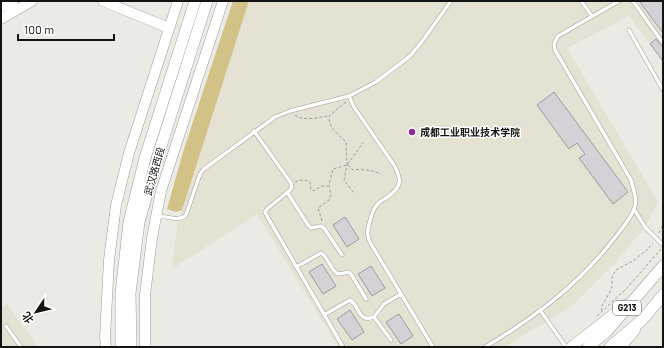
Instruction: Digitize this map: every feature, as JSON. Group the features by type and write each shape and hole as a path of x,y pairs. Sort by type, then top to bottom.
{"highway":[{"name":"武汉路西段","path":"121,347 121,293 129,222 145,158 195,1"},
{"name":"武汉路西段","path":"131,347 130,293 139,222 157,159 207,1"},
{"name":"G213","path":"588,347 607,331 663,266"},
{"name":"G213","path":"610,347 643,319 663,295"}],"main road":[{"path":"1,7 13,1"},
{"path":"1,18 32,1"},
{"path":"103,1 168,28"},
{"path":"106,347 105,337 109,260 116,205 129,153 168,28 178,1"},
{"path":"145,347 145,295 152,238 161,191 223,1"},
{"path":"571,347 640,294"},
{"path":"621,347 643,319"}],"lane":[{"path":"156,216 184,218 200,174 204,169 275,117 290,111 349,96 376,82 410,56 421,44 451,1"},
{"path":"581,1 592,16"},
{"path":"484,347 561,295 584,273 620,231 634,209 636,201 631,180 555,50 554,44 558,36 619,1"},
{"path":"634,1 663,43"},
{"path":"629,30 663,90"},
{"path":"349,96 354,107 398,173 400,180 394,193 376,205 367,230 367,235 433,347"},
{"path":"254,131 292,186 265,212 343,347"},
{"path":"287,192 308,225 311,228 321,226 342,255"},
{"path":"634,209 645,227 663,246"},
{"path":"296,267 321,253 336,272 339,274 348,272 351,274 366,299"},
{"path":"324,315 350,300 364,318 367,319 374,317 384,304 401,294"},
{"path":"540,310 566,347"},
{"path":"374,317 391,340"},
{"path":"6,326 21,347"}],"path":[{"path":"290,111 298,117 308,118 329,116 345,104 349,96"},
{"path":"329,116 329,121 332,128 346,142 347,165 344,180 354,193"},
{"path":"321,226 322,221 318,208 329,200 331,195 329,185 333,169 347,165 363,143"},
{"path":"347,165 354,170 363,169 375,171 381,174"},
{"path":"291,183 300,180 307,180 310,182 309,187 311,190 329,185"},
{"path":"602,311 601,307 610,292 612,277 616,270 633,261 648,249 656,239 663,224"},
{"path":"593,319 626,289 663,246"}],"shaded area":[{"path":"233,1 249,1 182,210 176,212 167,209 184,149"},
{"name":"成都工业职业技术学院","path":"249,1 663,1 663,62 629,16 567,48 658,202 645,227 612,266 573,305 505,347 338,347 257,214 172,269 177,226"},
{"path":"7,304 38,347 1,347 1,308"}],"building":[{"path":"639,1 663,1 663,33"},
{"path":"656,39 663,46 663,61 650,44"},
{"path":"554,92 628,192 613,204 579,158 585,154 577,143 569,149 537,105"},
{"path":"345,217 359,239 347,247 333,225"},
{"path":"322,264 336,286 323,294 309,272"},
{"path":"371,266 385,288 372,296 358,274"},
{"path":"350,310 364,332 352,340 337,319"},
{"path":"399,314 413,336 401,344 386,322"}],"place":[{"name":"成都工业职业技术学院","path":"412,132"}]}
